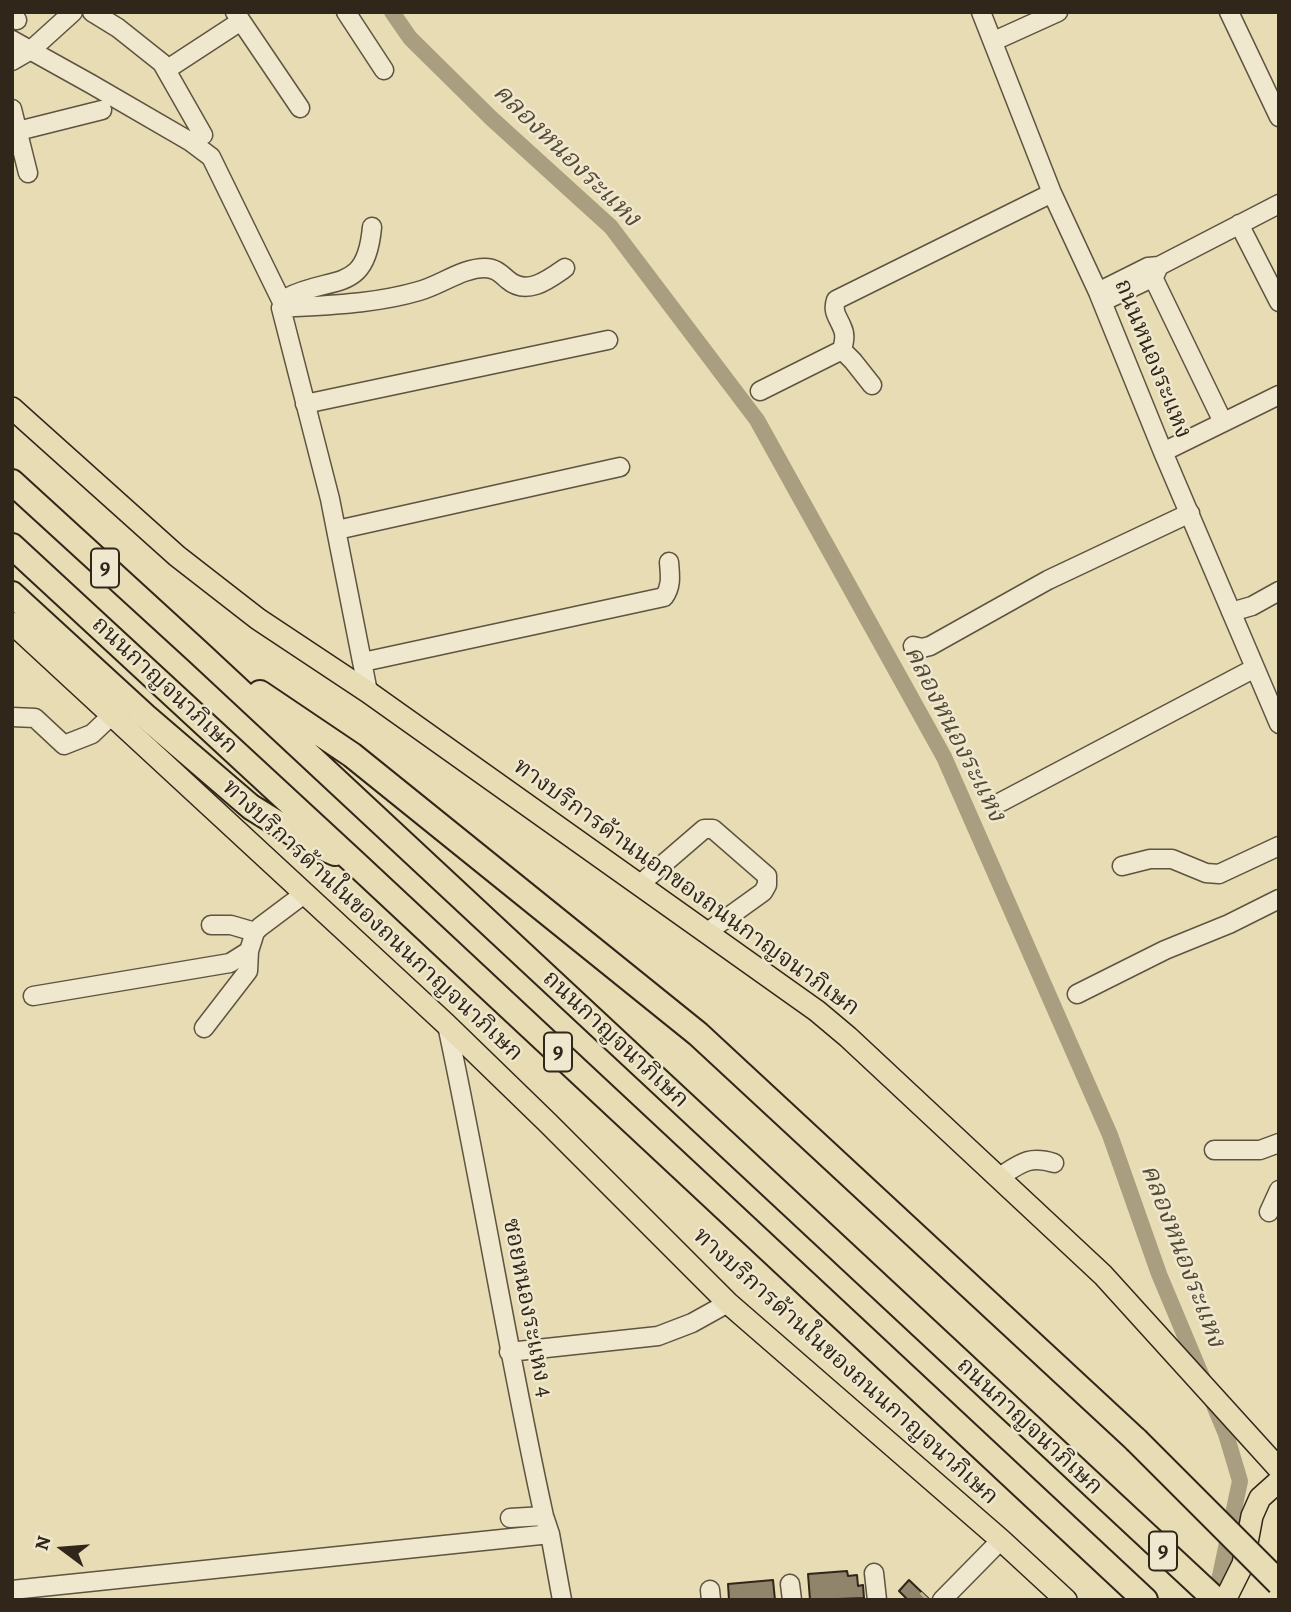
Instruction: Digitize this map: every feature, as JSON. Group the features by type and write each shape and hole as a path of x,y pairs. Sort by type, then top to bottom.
{"highway":[{"name":"ถนนกาญจนาภิเษก","path":"12,482 1216,1600"},
{"name":"ถนนกาญจนาภิเษก","path":"12,546 355,862 1145,1600"},
{"path":"12,594 145,716 251,807 301,838 355,862"},
{"path":"198,652 352,755 698,1034 1136,1440 1279,1583"}],"main road":[{"name":"ทางบริการด้านนอกของถนนกาญจนาภิเษก","path":"12,408 207,580 258,619 368,692 838,1028 1103,1275 1279,1469"},
{"name":"ทางบริการด้านในของถนนกาญจนาภิเษก","path":"12,623 447,1025 728,1303 1001,1540 1066,1600"},
{"path":"1225,1600 1243,1564 1252,1516 1260,1498 1279,1482"}],"street":[{"path":"12,61 31,50 73,12"},
{"path":"92,12 118,28 162,63 203,135"},
{"path":"346,12 384,70"},
{"name":"ถนนหนองระแหง","path":"981,12 1052,193 1100,297 1163,452 1278,719"},
{"path":"994,41 1058,12"},
{"path":"1229,12 1272,85 1279,117"},
{"path":"166,70 238,17 300,108"},
{"path":"12,40 191,142 211,157 282,305 337,530 368,692"},
{"path":"12,109 28,173"},
{"path":"18,131 102,110"},
{"path":"760,391 842,350 845,338 835,315 836,300 1052,193"},
{"path":"1100,297 1279,204"},
{"path":"1239,225 1279,302"},
{"path":"282,305 296,293 353,275 363,266 370,251 372,227"},
{"path":"282,305 380,301 422,290 460,274 487,267 497,270 514,285 534,286 565,268"},
{"path":"1153,270 1223,422"},
{"path":"305,404 608,340"},
{"path":"842,350 872,385"},
{"path":"1163,452 1279,395"},
{"path":"337,530 620,467"},
{"path":"913,646 922,649 930,646 1048,580 1190,513"},
{"path":"363,662 664,597 669,590 669,562"},
{"path":"1231,612 1252,606 1279,591"},
{"path":"1002,802 1255,668"},
{"path":"12,717 35,718 64,745 92,734 112,715"},
{"path":"639,885 705,829 713,829 767,876 767,885 763,892 706,933"},
{"path":"1122,866 1150,859 1172,859 1206,873 1219,874 1279,846"},
{"path":"204,1028 248,971 249,951 255,932 304,894"},
{"path":"1077,994 1165,950 1229,924 1279,899"},
{"path":"211,925 231,925 255,932"},
{"path":"33,996 230,963 249,951"},
{"name":"ซอยหนองระแหง 4","path":"447,1025 475,1159 509,1352 562,1600"},
{"path":"1214,1150 1260,1150 1279,1143"},
{"path":"998,1178 1025,1161 1038,1158 1054,1163"},
{"path":"1269,1212 1279,1190"},
{"path":"509,1352 658,1336 728,1303"},
{"path":"510,1518 544,1516"},
{"path":"12,1590 550,1534"},
{"path":"939,1596 1001,1540"},
{"path":"874,1573 877,1600"}],"building":[{"path":"847,1571 848,1576 857,1575 858,1586 863,1585 864,1598 810,1600 808,1574"},
{"path":"773,1580 775,1600 729,1600 728,1584"},
{"path":"909,1580 930,1600 908,1600 899,1591"}],"waterway":[{"name":"คลองหนองระแหง","path":"392,12 410,38 491,118 611,227 757,420 944,757 1110,1135 1159,1274 1226,1434 1240,1481 1215,1600"}]}
